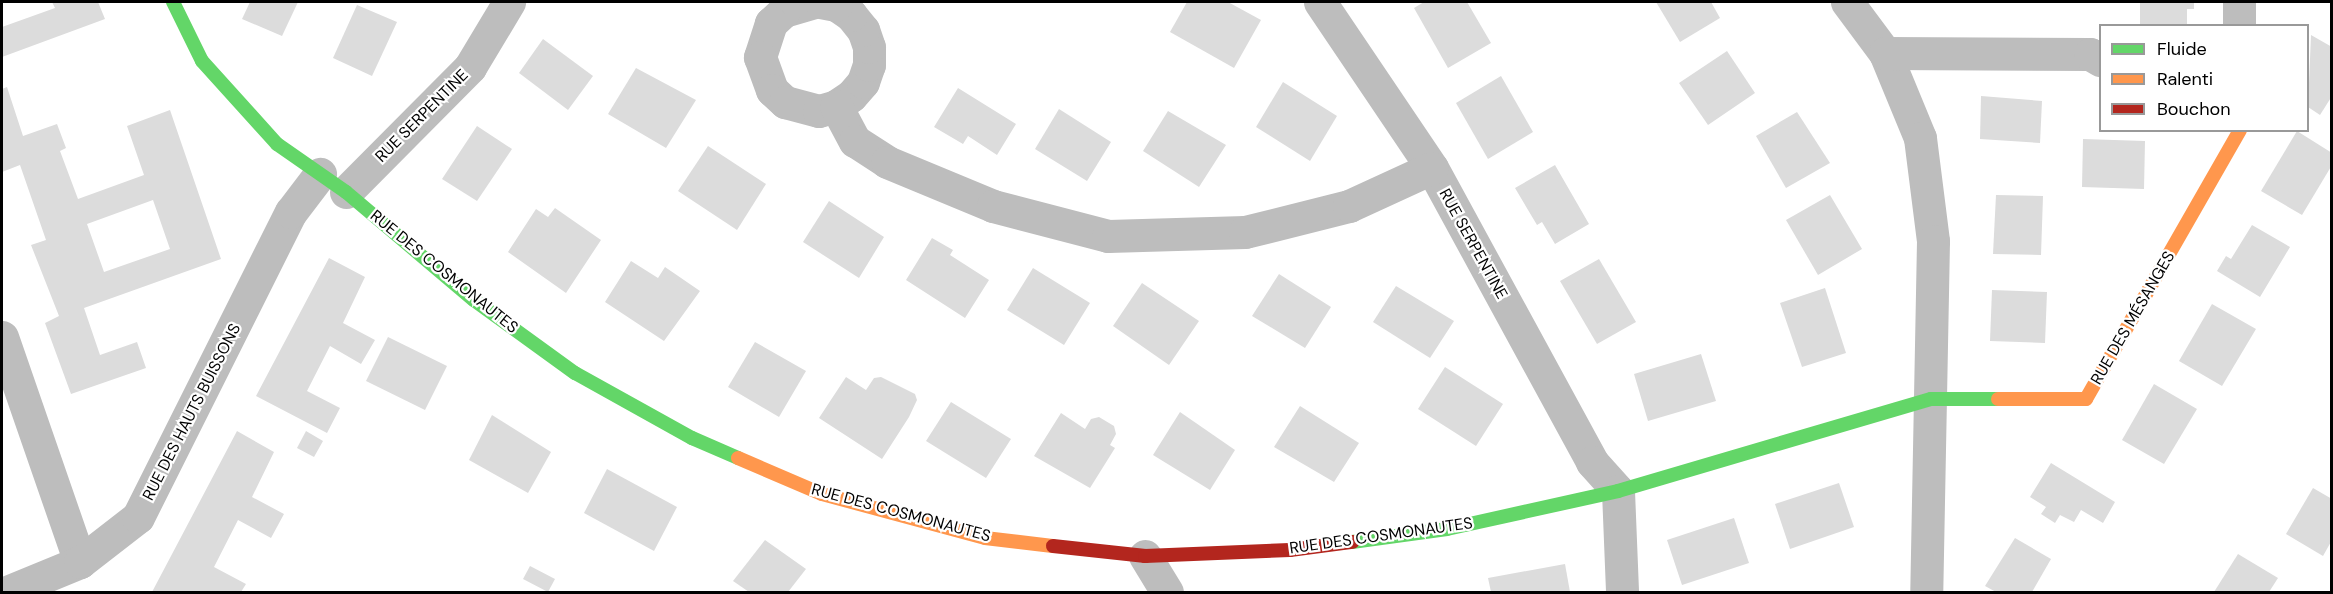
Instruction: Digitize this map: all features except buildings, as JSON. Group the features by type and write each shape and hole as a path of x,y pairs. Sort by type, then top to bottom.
{"street":[{"name":"RUE DES COSMONAUTES","path":"173,2 202,61 277,144 346,192 474,300 575,373 692,438 822,494 985,538 1145,556 1290,550 1447,529 1618,491 1865,415 1931,399"},
{"name":"RUE SERPENTINE","path":"346,192 470,68 508,2"},
{"path":"818,2 851,15 869,47 863,82 836,106 819,111 785,102 772,90 763,74 762,39 771,23 783,11 818,2"},
{"name":"RUE SERPENTINE","path":"1320,2 1432,168 1592,462 1618,491"},
{"path":"1847,2 1885,53 1920,138 1933,241 1926,592"},
{"path":"2239,2 2240,24"},
{"path":"1885,53 2090,54 2099,59"},
{"path":"836,106 855,141 887,162 993,206 1108,236 1245,232 1349,206 1432,168"},
{"name":"RUE DES MÉSANGES","path":"1931,399 2086,399 2238,132"},
{"name":"RUE DES HAUTS BUISSONS","path":"7,592 80,562 138,517 291,212 320,174"},
{"path":"2,337 80,562"},
{"path":"1618,491 1622,592"},
{"path":"1145,556 1167,592"}],"traffic: fast":[{"path":"173,2 202,61 277,144 346,192 474,300 575,373 692,438 738,458"},
{"path":"1352,542 1447,529 1618,491 1931,399 1998,399"}],"traffic: slow":[{"path":"1998,399 2086,399 2239,132"},
{"path":"738,458 822,494 985,538 1053,546"}],"traffic: jam":[{"path":"1053,546 1145,556 1290,550 1352,542"}]}
